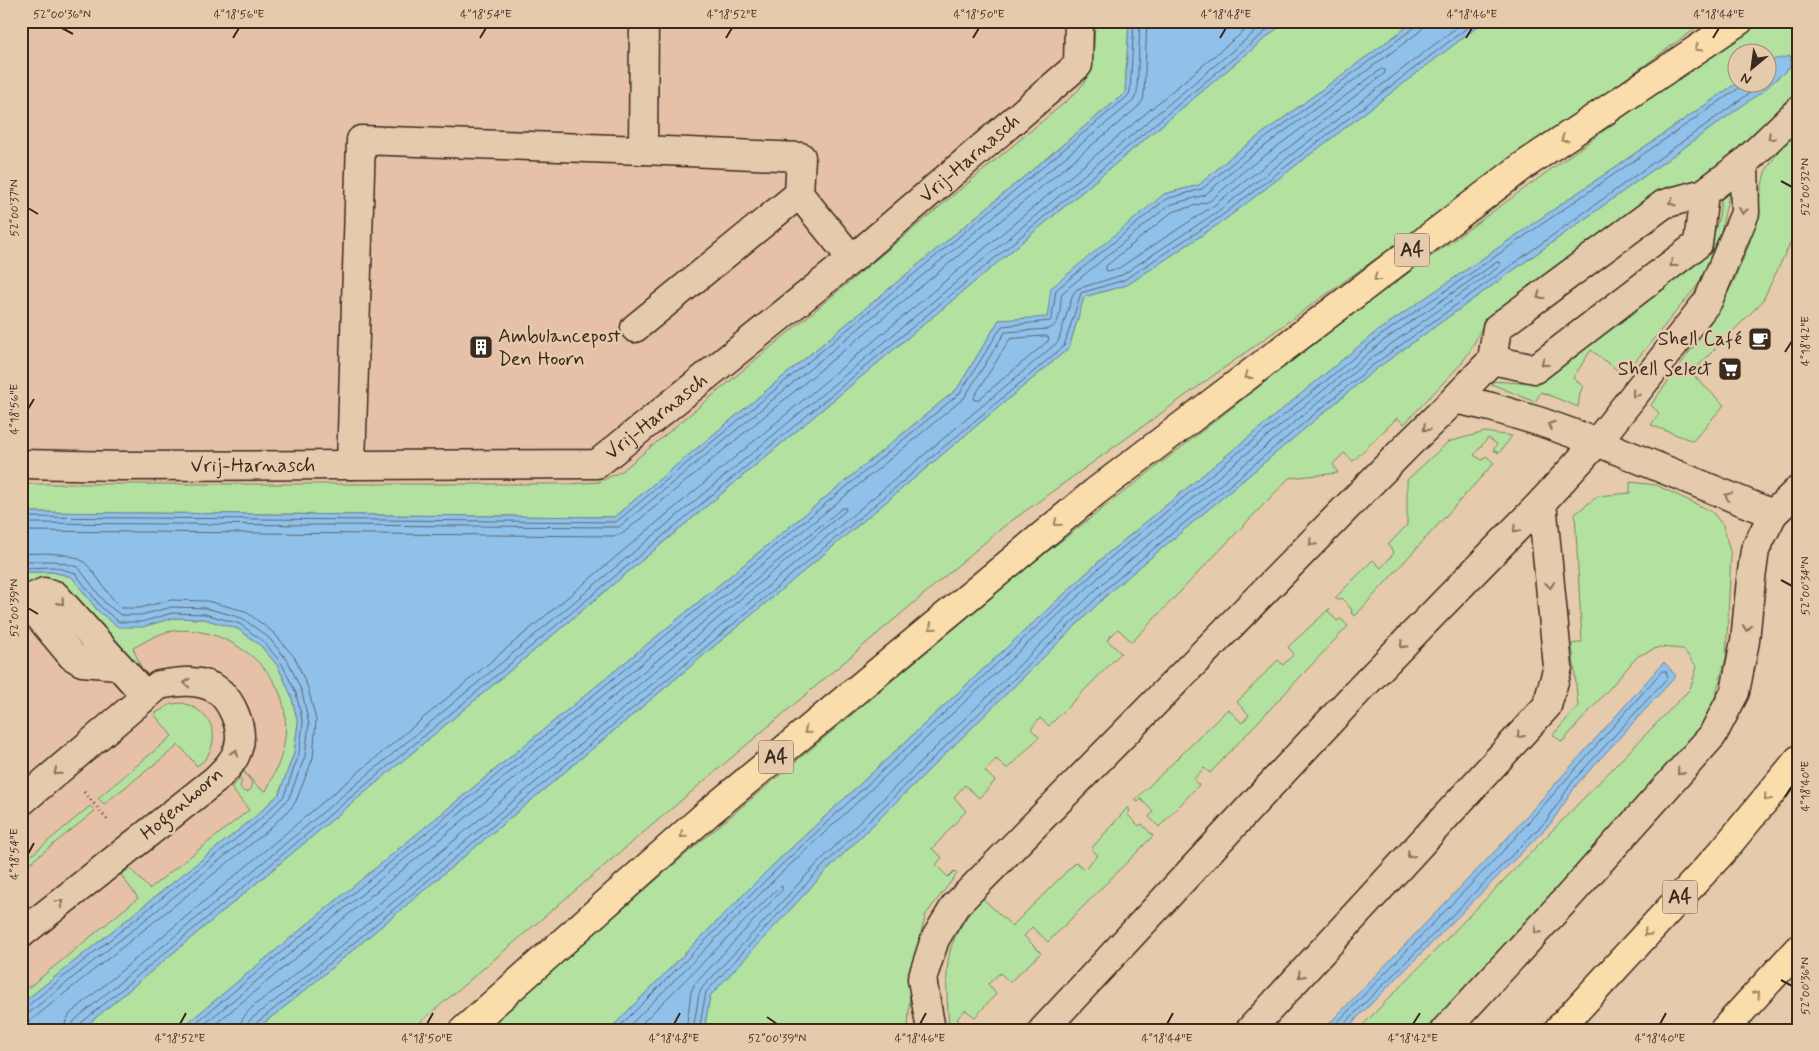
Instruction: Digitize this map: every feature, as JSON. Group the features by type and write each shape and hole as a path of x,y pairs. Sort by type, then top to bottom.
{"highway":[{"name":"A4","path":"464,1030 708,813 1095,492 1523,166 1739,21"},
{"name":"A4","path":"1558,1030 1722,852 1798,760"},
{"path":"1724,1030 1798,949"}],"street":[{"path":"643,150 644,21"},
{"name":"Vrij-Harnasch","path":"21,464 122,466 597,464 852,259 1078,65 1080,21"},
{"path":"931,1030 922,979 935,939 956,906 1406,447 1455,400 1492,360 1497,328 1664,204 1704,193 1744,163 1798,111"},
{"path":"351,465 361,140 801,156 799,194 852,259"},
{"path":"1043,1030 1353,697 1542,502 1597,442 1708,301 1745,213 1744,163"},
{"path":"1492,360 1535,369 1698,244 1704,193"},
{"path":"635,328 799,194"},
{"path":"1455,400 1491,407 1597,442 1773,514"},
{"path":"1445,1030 1570,896 1712,736 1735,692 1746,641 1750,579 1755,550 1773,514 1798,490"},
{"path":"1250,1030 1547,706 1558,667 1542,502"},
{"path":"24,605 72,656 82,662 118,665 146,696"},
{"name":"Hogenhoorn","path":"21,802 158,685 186,681 212,687 229,702 240,729 238,749 229,765 215,780 21,934"}],"path":[{"path":"62,767 131,847"}],"shaded area":[{"path":"21,21 1441,21 377,724 21,1028"}],"green space":[{"path":"1095,21 1129,21 1125,93 614,517 21,512 21,484 570,484 599,482 622,471 1069,99 1083,84 1090,70"},
{"path":"1286,21 1415,21 1232,156 1199,185 1164,194 1047,318 999,320 957,389 179,1030 81,1030"},
{"path":"1485,21 1706,21 1003,527 411,1030 255,1030 297,997 1069,348 1084,297 1127,285 1223,221"},
{"path":"1755,21 1798,21 1798,96 1725,164 1703,180 1665,188 1486,319 1470,351 1461,364 1404,424 1397,418 1353,461 1344,453 1333,464 1338,473 1289,478 1132,642 1118,629 1107,640 1121,653 1049,726 1040,718 1031,729 1039,737 1008,769 996,759 985,771 995,781 979,798 965,785 954,797 966,811 932,849 942,857 936,865 948,877 954,871 957,874 926,914 911,971 908,1030 704,1030 710,996 825,872 1112,590 1376,369 1761,92 1776,92 1776,79 1790,67 1776,59 1776,42 1726,42"},
{"path":"1726,42 1726,91 1376,332 1106,555 771,867 609,1030 484,1030 701,841 1029,566 1360,308"},
{"path":"1798,129 1798,165 1796,174 1798,175 1798,227 1762,302 1691,373 1724,405 1693,441 1651,425 1659,413 1651,405 1711,322 1734,281 1749,245 1765,172 1783,144"},
{"path":"1730,189 1716,254 1710,270 1624,375 1591,350 1573,378 1583,386 1578,407 1541,392 1535,402 1489,383 1489,381 1521,383 1543,372 1710,248 1719,217 1721,200"},
{"path":"1485,432 1512,436 1499,453 1493,450 1497,444 1488,438 1474,455 1482,460 1486,456 1494,463 1355,616 1342,598 1338,600 1335,598 1373,560 1381,568 1394,553 1388,545 1407,525 1407,480 1448,442"},
{"path":"1630,482 1656,485 1711,511 1723,525 1731,555 1726,658 1713,704 1696,734 1468,986 1424,1030 1358,1030 1690,689 1697,667 1683,649 1659,647 1638,656 1562,742 1553,735 1578,706 1572,644 1582,642 1575,514 1598,496 1630,493"},
{"path":"21,572 53,572 72,577 98,611 142,627 173,618 204,619 238,629 260,645 278,666 291,695 298,723 294,753 279,794 255,817 21,1004 21,979 28,988 138,898 121,875 130,868 149,889 249,810 231,788 240,779 242,781 240,786 243,791 248,792 251,789 252,783 242,769 258,787 266,791 282,754 286,726 281,696 272,679 259,663 243,650 225,640 206,633 186,630 167,632 133,648 144,674 21,596"},
{"path":"1330,608 1328,611 1337,621 1341,619 1348,626 1210,773 1204,768 1193,780 1199,785 1159,827 1149,817 1153,812 1141,799 1138,802 1135,800 1228,709 1242,723 1249,715 1237,702 1278,660 1283,665 1294,654 1288,647"},
{"path":"183,703 205,716 212,729 212,746 206,758 197,766 179,745 104,804 98,798 172,736 154,714 171,704"},
{"path":"90,806 95,811 21,870 21,864"},
{"path":"1128,807 1130,811 1127,814 1139,826 1142,824 1153,836 1048,942 1032,927 1024,936 1041,953 1010,982 1000,973 988,984 996,994 975,1017 965,1010 957,1019 964,1027 961,1030 949,1030 947,980 950,951 959,929 981,897 1012,926 1076,862 1084,869 1098,855 1091,849"}],"water":[{"path":"1129,21 1286,21 81,1030 21,1030 21,1004 255,817 279,794 294,753 298,723 291,695 278,666 260,645 238,629 204,619 173,618 142,627 118,627 98,611 72,577 53,572 21,572 21,512 614,517 1125,93"},
{"path":"1415,21 1485,21 1223,221 1127,285 1084,297 1069,348 297,997 255,1030 179,1030 957,389 999,320 1047,317 1051,288 1164,194 1199,185 1232,156"},
{"path":"1791,56 1790,67 1776,79 1776,59"},
{"path":"1726,91 1761,92 1376,369 1112,590 825,872 710,996 704,1030 609,1030 771,867 1106,555 1376,332"},
{"path":"1664,662 1676,676 1577,784 1551,823 1345,1030 1323,1030 1500,846"}],"place":[{"name":"Shell Café","path":"1760,339"},
{"name":"Ambulancepost Den Hoorn","path":"481,347"},
{"name":"Shell Select","path":"1730,369"}]}
